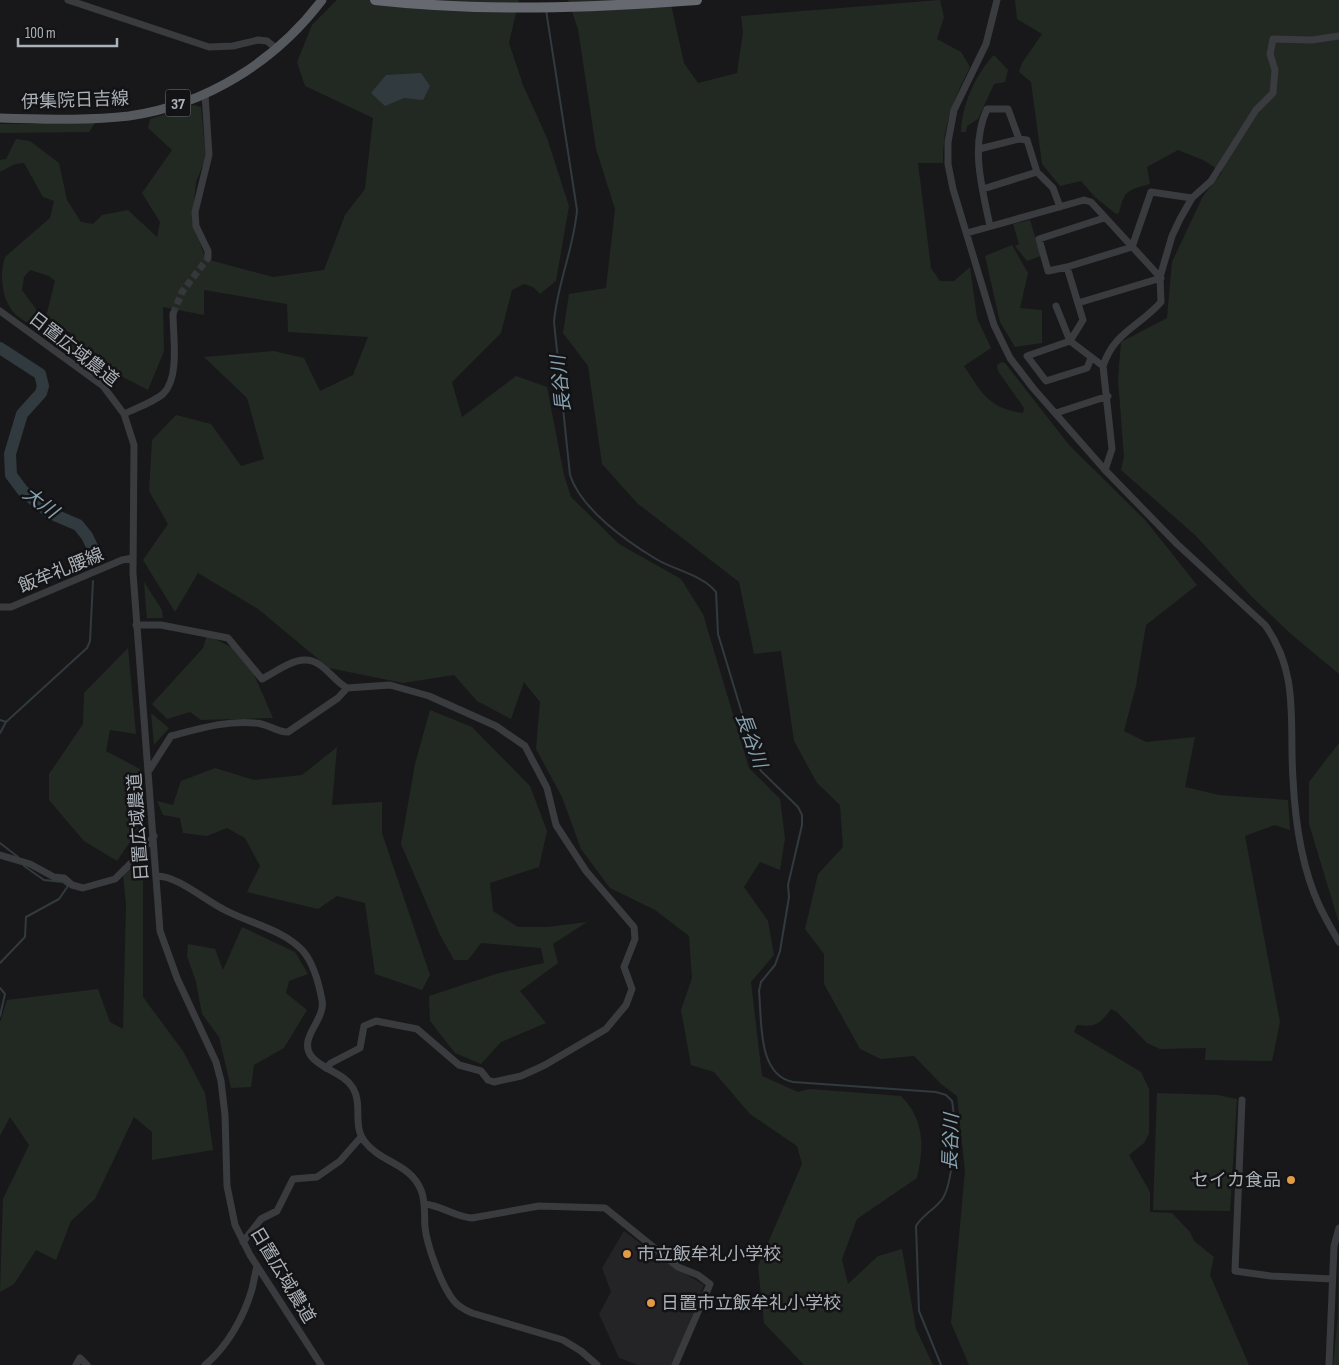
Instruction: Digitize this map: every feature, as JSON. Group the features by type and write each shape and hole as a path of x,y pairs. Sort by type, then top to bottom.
{"highway":[{"path":"376,0 468,8 541,8 697,0"}],"main road":[{"name":"伊集院日吉線","path":"0,118 85,119 121,117 145,113 205,94 249,71 277,49 298,30 322,0"}],"street":[{"path":"68,0 209,47 233,46 258,40 267,41 277,49"},
{"path":"997,2 986,44 954,110 949,130 948,164 979,278 1001,342 1010,358 1033,388 1105,470 1177,544 1265,625 1280,648 1288,672 1293,781 1306,864 1319,905 1339,942"},
{"path":"1105,470 1112,449 1108,396 1103,366 1113,343 1151,313 1161,302 1160,277 1172,236 1192,198 1211,181 1256,110 1273,93 1275,70 1270,54 1273,39 1312,40 1339,36"},
{"path":"205,94 208,161 195,212 196,226 208,251 208,258"},
{"path":"990,226 980,176 979,149 979,126 986,110 1008,109 1019,139"},
{"path":"979,149 1019,139 1027,140 1036,172 1052,188 1060,207"},
{"path":"983,189 1036,172"},
{"path":"1132,247 1151,192 1192,198"},
{"path":"967,233 1084,200 1091,202 1160,277"},
{"path":"1104,218 1038,239 1048,272 1132,247"},
{"path":"1067,267 1084,320 1070,341 1027,356 1046,382 1087,368 1091,358"},
{"path":"1078,303 1160,277"},
{"path":"1056,306 1070,341 1103,366"},
{"name":"日置広域農道","path":"0,311 103,386 124,414 130,431 134,454 133,558 136,625 149,769 160,931 177,978 216,1062 221,1081 225,1115 227,1186 230,1207 242,1242 321,1365"},
{"path":"124,414 158,398 170,385 174,367 173,314"},
{"path":"1056,413 1108,396"},
{"name":"飯牟礼腰線","path":"0,606 11,607 122,560 133,558"},
{"path":"136,625 161,625 228,638 262,679 297,660 306,658 320,665 337,683 347,688 390,685 429,696 496,726 525,746 547,788 556,825 586,871 634,927 634,939 624,967 632,989 626,1005 606,1029 575,1049 521,1076 494,1082 488,1080 481,1071 459,1065 417,1029 376,1021 364,1026 360,1048 331,1063 326,1068"},
{"path":"149,769 171,736 206,727 240,722 267,724 283,732 288,732 338,698 347,688"},
{"path":"0,855 30,864 54,877 64,878 72,885 83,888 114,879 136,859 154,836"},
{"path":"156,876 168,877 224,910 289,940 304,952 316,976 323,1004 320,1017 308,1039 308,1051 316,1062 348,1082 355,1093 361,1137 373,1149 412,1174 420,1187 428,1241 444,1284 457,1305 472,1314 563,1340 581,1351 597,1365"},
{"path":"1242,1100 1235,1271 1271,1276 1332,1279"},
{"path":"242,1242 261,1219 276,1211 293,1179 317,1177 340,1161 361,1137"},
{"path":"424,1204 432,1204 462,1217 472,1218 539,1206 605,1208 644,1237 678,1267 698,1275 710,1284 675,1365"},
{"path":"1329,1365 1334,1246 1339,1228"},
{"path":"205,1365 226,1341 235,1327 252,1289 257,1266"},
{"path":"76,1365 80,1358 87,1365"}],"shaded area":[{"path":"337,0 519,0 509,43 523,85 547,138 569,206 556,281 540,294 533,287 524,284 512,290 501,333 452,382 462,417 516,376 547,387 564,475 571,497 619,544 681,579 703,614 749,768 780,799 785,838 780,870 760,862 744,887 768,921 774,955 751,982 762,1076 798,1092 810,1089 901,1096 915,1115 921,1134 921,1155 917,1178 857,1219 842,1259 848,1284 878,1256 902,1249 916,1329 933,1365 804,1365 764,1323 758,1266 802,1164 797,1146 750,1114 714,1072 691,1065 681,1010 692,978 689,936 655,910 610,888 581,849 562,797 536,749 540,702 524,682 511,719 477,701 454,675 403,683 329,668 258,609 198,573 175,612 143,560 168,524 149,491 152,440 176,415 211,424 241,466 264,459 247,398 204,357 273,351 304,358 320,391 353,375 368,337 288,332 287,304 204,290 204,315 163,307 164,351 148,390 71,350 67,345 71,333 45,321 55,281 49,276 30,270 24,277 22,290 41,316 36,329 16,315 5,297 2,270 5,257 50,218 54,201 43,197 24,163 15,164 0,172 0,160 6,159 16,139 30,141 59,163 67,200 81,222 93,224 102,215 128,210 157,237 160,222 142,193 172,150 148,128 150,119 194,105 201,107 206,157 196,182 192,222 206,259 273,277 324,270 345,215 365,189 373,118 305,86 297,62 312,25"},
{"path":"568,0 670,0 684,63 698,83 737,73 743,32 741,16 940,0 944,17 937,39 961,52 970,67 950,113 943,149 943,163 918,163 931,268 940,281 954,281 970,267 977,318 991,348 964,366 987,398 1011,411 1023,413 1024,408 998,371 997,365 1002,362 1005,363 1069,445 1146,521 1197,585 1146,625 1136,686 1124,731 1146,742 1195,737 1185,787 1219,795 1288,800 1290,830 1275,825 1245,836 1280,1022 1272,1061 1205,1060 1206,1048 1160,1049 1147,1043 1117,1012 1111,1009 1097,1024 1089,1026 1077,1025 1074,1032 1141,1072 1149,1089 1149,1134 1144,1143 1129,1155 1150,1192 1150,1212 1172,1213 1190,1232 1194,1241 1214,1257 1210,1275 1249,1365 969,1365 951,1323 965,1171 957,1096 941,1084 914,1056 881,1059 860,1049 824,984 824,954 805,929 818,874 843,847 840,805 817,783 794,741 781,651 754,654 739,582 637,503 602,464 588,366 563,333 569,294 606,288 615,209 596,149 578,29"},
{"path":"1015,0 1339,0 1339,674 1291,634 1252,597 1195,535 1121,470 1124,457 1118,379 1121,342 1167,318 1172,262 1203,196 1222,172 1203,160 1178,150 1147,167 1150,184 1128,192 1125,195 1119,213 1116,214 1095,197 1081,181 1060,186 1042,164 1031,82 1019,72 1022,63 1042,34 1017,19"},
{"path":"994,55 1008,70 1005,82 994,84 978,119 967,126 966,132 961,132 964,111 975,81"},
{"path":"421,73 430,86 423,100 404,98 385,106 371,93 386,75"},
{"path":"95,123 89,132 0,133 0,124"},
{"path":"1030,220 1041,256 1027,261 1015,246 1019,244 1013,224"},
{"path":"1012,245 1028,273 1020,308 1042,310 1042,343 1015,347 1000,322 985,256"},
{"path":"144,582 162,610 163,618 147,618"},
{"path":"207,635 245,654 273,718 201,720 190,712 167,719 152,704 203,648"},
{"path":"128,648 136,734 110,730 106,751 140,769 138,830 117,861 84,841 49,800 49,774 83,724 84,693"},
{"path":"430,710 472,727 530,786 547,831 539,867 490,883 493,911 518,927 547,927 587,922 553,944 558,963 520,991 546,1023 501,1042 481,1064 455,1053 430,1021 429,996 499,973 544,963 541,948 481,943 468,960 454,960 440,935 401,844 415,764"},
{"path":"151,713 169,728 154,745"},
{"path":"1339,743 1339,923 1309,824 1309,782"},
{"path":"337,747 332,805 382,802 382,833 430,975 422,990 375,974 365,903 337,896 318,909 247,892 260,866 245,838 227,828 207,836 183,833 180,818 163,815 157,801 173,805 181,781 215,768 254,780 302,775"},
{"path":"143,855 143,997 183,1051 205,1093 213,1150 152,1160 152,1132 134,1117 95,1199 71,1221 56,1260 36,1250 14,1284 0,1292 3,1199 29,1145 10,1117 0,1136 0,1022 7,1000 98,989 110,1022 123,1029 126,905 123,874"},
{"path":"242,927 295,952 308,974 289,981 286,993 307,1010 284,1048 254,1065 251,1087 231,1088 219,1037 202,1014 196,982 187,956 188,944 215,949 223,970"},
{"path":"1157,1093 1217,1095 1237,1099 1230,1211 1153,1210"},
{"name":"日置市立飯牟礼小学校","path":"624,1231 658,1257 704,1285 673,1365 638,1365 619,1358 599,1314 611,1292 602,1268"},
{"path":"1339,1250 1339,1365 1333,1365 1338,1316"}],"waterway":[{"name":"長谷川","path":"546,10 577,210 573,238 558,294 554,322 570,475 584,500 606,523 631,543 656,559 704,581 716,592 718,634 757,763 761,771 798,807 802,815 802,825 788,885 789,897 780,951 775,965 761,982 759,991 764,1045 767,1058 773,1069 781,1077 793,1082 936,1092 946,1095 952,1101 954,1122 953,1150 947,1189 940,1202 916,1226 919,1311 941,1365"},
{"name":"大川","path":"0,348 40,374 43,386 41,393 22,414 10,454 11,475 23,491 50,513 78,525 87,536 96,555"},
{"path":"0,733 6,722 87,648 90,641 93,581"},
{"path":"0,720 6,722"},
{"path":"0,843 18,857"},
{"path":"0,963 25,937 26,917 59,899 68,886 63,882 44,880 24,866"},
{"path":"0,988 5,994 0,1016"}],"tunnel":[{"path":"173,314 182,292 208,258"}],"place":[{"name":"セイカ食品","path":"1291,1180"},
{"name":"市立飯牟礼小学校","path":"627,1254"},
{"name":"日置市立飯牟礼小学校","path":"651,1303"}]}
